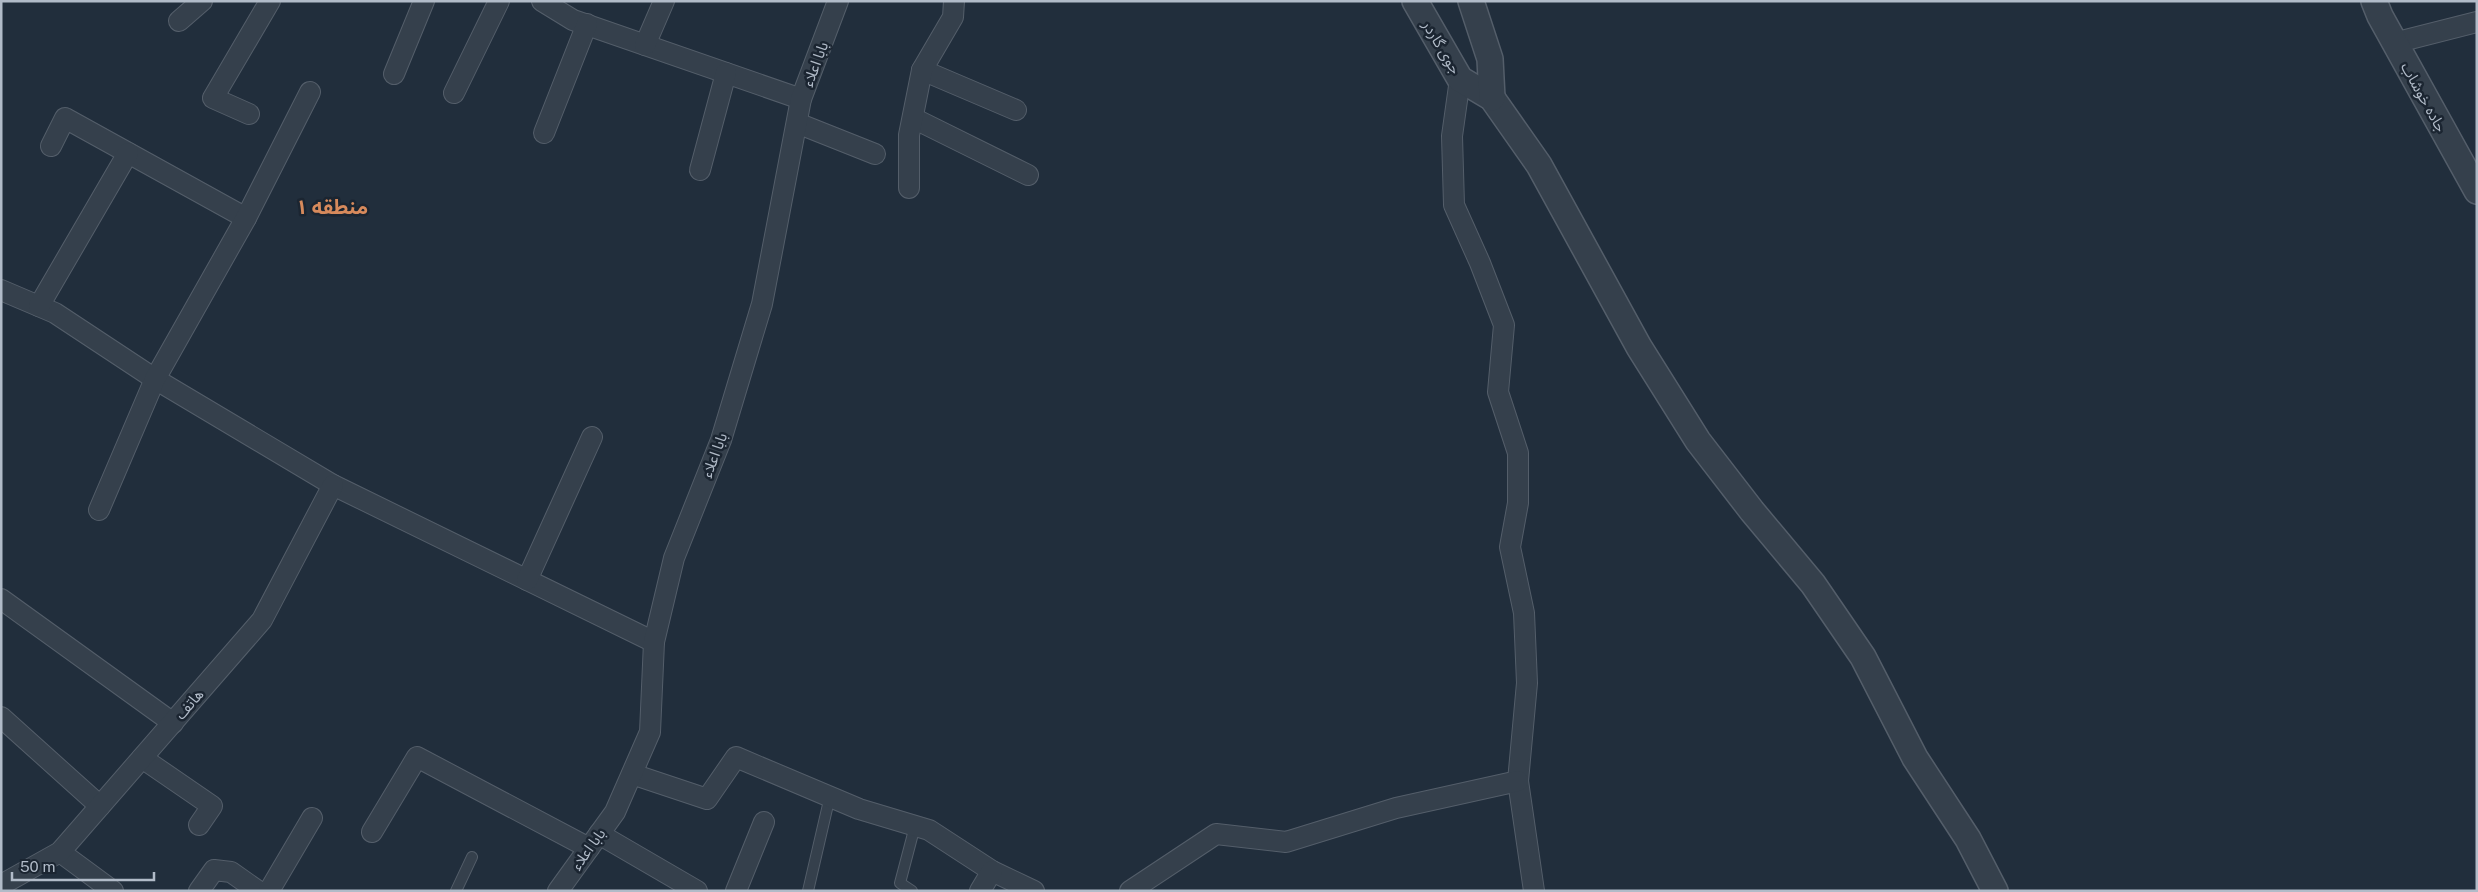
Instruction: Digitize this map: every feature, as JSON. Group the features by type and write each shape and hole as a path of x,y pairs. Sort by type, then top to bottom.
{"street":[{"path":"179,21 202,1"},
{"path":"250,114 213,98 270,1"},
{"path":"394,74 424,1"},
{"path":"454,93 499,1"},
{"path":"542,1 573,20 802,99"},
{"path":"645,44 664,1"},
{"name":"بابا اعلاء","path":"561,889 615,812 650,732 654,642 674,558 721,440 762,304 802,99 838,1"},
{"path":"908,188 909,135 922,70 953,17 954,1"},
{"name":"جوی گاردر","path":"1415,1 1460,79 1492,98"},
{"path":"1472,1 1490,59 1492,98 1540,165 1639,347 1698,441 1752,511 1813,584 1863,657 1915,758 1968,839 1994,891"},
{"name":"جاده خوشاب","path":"2374,1 2394,42 2477,191"},
{"path":"2394,42 2477,22"},
{"path":"544,132 586,24"},
{"path":"922,70 1016,110"},
{"path":"700,170 726,73"},
{"path":"1460,79 1452,136 1454,205 1480,263 1504,325 1498,392 1518,453 1518,503 1510,547 1524,613 1527,684 1518,781 1534,891"},
{"path":"99,510 155,379 246,218 310,92"},
{"path":"51,146 64,118 246,218"},
{"path":"913,118 1028,175"},
{"path":"796,124 875,154"},
{"path":"39,306 128,153"},
{"path":"1,290 55,313 155,379 333,485 654,642"},
{"path":"527,580 592,437"},
{"name":"هاتف","path":"1,885 60,852 262,620 333,485"},
{"path":"1,599 173,722"},
{"path":"1,717 100,806"},
{"path":"372,832 417,757 697,891"},
{"path":"632,774 707,799 736,757 859,808 929,830 992,871 1034,891"},
{"path":"142,758 212,806 199,825"},
{"path":"1130,891 1216,834 1286,842 1396,808 1518,781"},
{"path":"269,891 312,818"},
{"path":"736,891 764,822"},
{"path":"60,852 113,891"},
{"path":"199,891 214,870 231,872 258,891"},
{"path":"980,891 992,871"}],"lane":[{"path":"808,891 830,796"},
{"path":"912,891 900,883 915,826"},
{"path":"456,891 472,856"}],"district":[{"name":"منطقه ۱","path":"332,207"}]}
